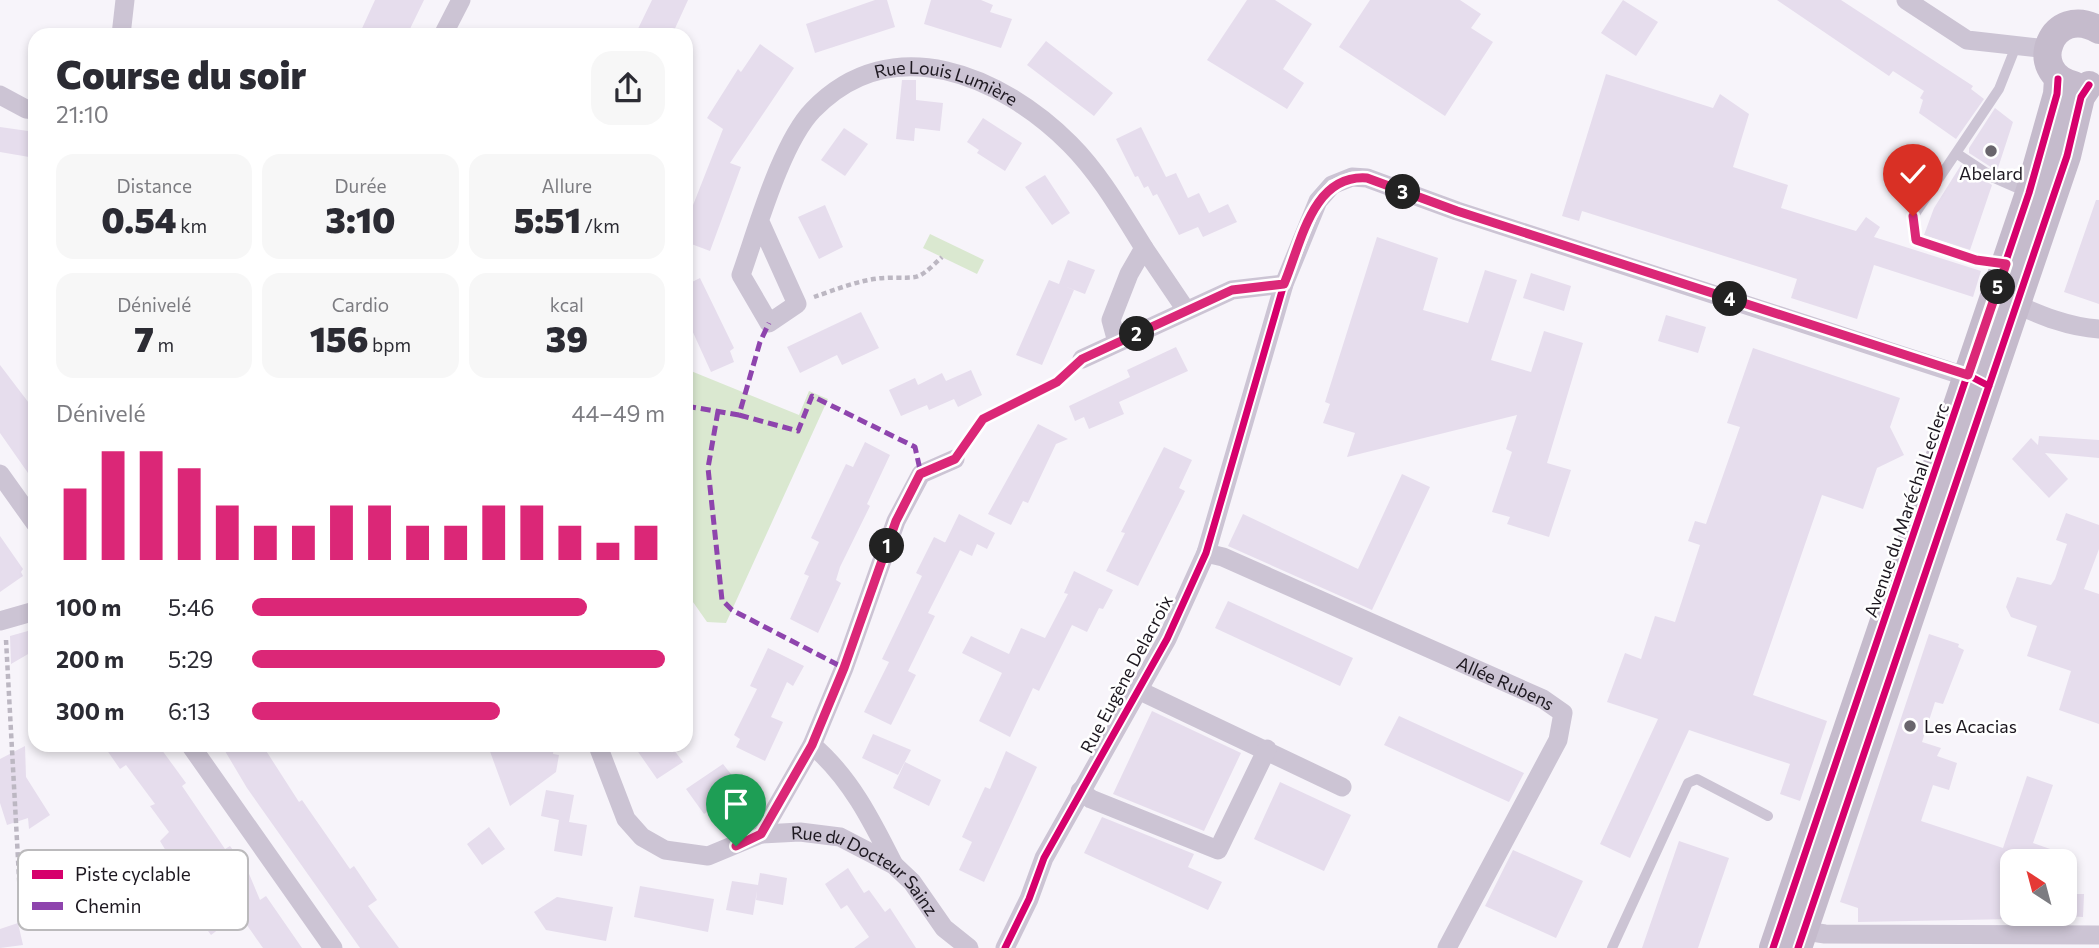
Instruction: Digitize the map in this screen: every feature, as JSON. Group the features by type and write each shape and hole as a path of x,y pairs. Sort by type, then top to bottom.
{"main road":[{"path":"2091,17 2062,27 2047,49 2051,71 2058,79 2080,87 2094,82"},
{"name":"Avenue du Maréchal Leclerc","path":"2006,300 2006,264 2057,94 2058,79"},
{"name":"Avenue du Maréchal Leclerc","path":"1789,939 2006,300 2067,156 2081,97 2094,82"}],"street":[{"path":"122,28 125,0"},
{"path":"447,28 461,0"},
{"path":"1906,0 1967,40 2047,49"},
{"name":"Rue Louis Lumière","path":"797,303 769,323 741,275 793,139 812,111 834,92 862,76 892,67 924,67 987,82 1040,118 1071,145 1093,171 1186,310"},
{"path":"0,95 28,109"},
{"name":"Rue Eugène Delacroix","path":"1005,948 1029,899 1044,858 1167,639 1206,552 1284,284 1318,201 1332,186 1352,177 1367,178 1470,215 1979,380"},
{"path":"760,222 797,303"},
{"path":"1117,342 1111,320 1129,274 1144,248"},
{"path":"1082,359 1232,290 1284,284"},
{"path":"2006,300 2028,312 2078,328 2099,329"},
{"path":"761,834 812,745 844,668 896,521 920,474 955,459"},
{"path":"0,474 28,513"},
{"name":"Allée Rubens","path":"1206,552 1223,557 1543,699 1563,712 1558,740 1447,948"},
{"path":"1,626 28,614"},
{"name":"Rue Eugène Delacroix","path":"1138,690 1267,749 1342,787"},
{"path":"812,745 829,760 863,804 894,865"},
{"path":"1080,791 1091,799 1218,850 1267,749"},
{"path":"195,752 333,948"},
{"name":"Rue du Docteur Sainz","path":"600,752 626,819 642,837 665,850 708,856 761,834 800,832 840,837 894,865 912,883 944,928 969,948"},
{"path":"1789,939 2099,934"}],"lane":[{"path":"2006,264 1976,260 1916,240 1913,216 1999,89 2016,46"},
{"path":"1956,153 1994,177 2029,193"},
{"path":"1612,948 1688,783 1697,779 1768,817"}],"path":[{"path":"797,303 883,278 906,280 924,275 942,257"},
{"path":"955,459 983,419 1057,382 1082,359"},
{"path":"1,626 6,639 18,859"}],"green space":[{"path":"930,234 984,260 977,274 923,248"},
{"path":"693,372 799,415 809,391 828,399 726,623 707,622 693,602"}],"building":[{"path":"375,0 424,0 410,28 362,28"},
{"path":"652,0 688,0 675,28 638,28"},
{"path":"875,0 887,0 895,27 815,53 806,24"},
{"path":"931,0 981,0 993,5 990,12 1012,19 1001,48 924,24"},
{"path":"1247,0 1275,0 1312,24 1283,69 1304,83 1287,109 1207,60"},
{"path":"1370,0 1460,0 1481,14 1471,28 1493,42 1445,116 1339,47"},
{"path":"1623,0 1658,22 1636,56 1601,33"},
{"path":"1777,0 1841,0 1973,86 1971,89 1984,99 1956,139 1919,113 1923,100 1920,98 1924,91 1893,71 1889,76"},
{"path":"1046,41 1113,93 1094,116 1027,65"},
{"path":"760,44 794,68 730,163 741,167 710,251 693,245 693,205 723,129 707,118 738,69 741,72"},
{"path":"1606,74 1713,108 1720,94 1749,114 1733,167 1788,185 1781,208 1856,231 1866,217 1880,227 1874,237 1981,271 1973,297 1874,265 1857,319 1791,298 1797,279 1582,211 1579,221 1562,216"},
{"path":"902,80 916,80 916,100 943,103 940,131 915,128 914,141 896,139"},
{"path":"1995,108 2013,122 1997,171 1969,153 1969,148"},
{"path":"983,118 1022,143 1005,171 977,153 979,150 967,142"},
{"path":"0,127 28,131 28,157 0,152"},
{"path":"1141,127 1166,177 1176,173 1188,198 1199,193 1209,213 1228,204 1237,222 1203,237 1198,227 1179,235 1157,194 1153,196 1148,186 1144,188 1138,176 1135,177 1116,139"},
{"path":"844,128 868,144 845,176 821,160"},
{"path":"1961,165 1992,185 1970,250 1924,235 1934,208"},
{"path":"1045,175 1070,213 1052,225 1025,187"},
{"path":"2096,200 2099,200 2099,304 2064,292"},
{"path":"825,205 843,247 819,259 798,217"},
{"path":"1377,237 1438,258 1423,310 1468,323 1485,270 1517,280 1491,360 1531,372 1544,331 1583,343 1547,463 1571,470 1549,537 1507,524 1510,517 1492,512 1512,452 1506,449 1517,415 1347,457 1355,433 1323,423 1330,404 1325,402"},
{"path":"1068,260 1095,270 1085,294 1064,286 1074,290 1042,365 1016,355 1049,280 1059,284"},
{"path":"1531,273 1571,286 1564,311 1523,298"},
{"path":"700,278 734,348 730,351 734,362 711,372 693,332 693,282"},
{"path":"861,312 879,348 842,365 837,355 800,373 787,347"},
{"path":"1666,315 1706,327 1698,353 1658,341"},
{"path":"1176,347 1188,371 1119,402 1124,414 1089,429 1084,417 1075,421 1069,406 1130,377 1127,370"},
{"path":"1753,348 1900,398 1890,427 1904,455 1877,468 1863,509 1822,495 1753,695 1827,721 1800,801 1780,794 1790,764 1689,730 1630,858 1600,844 1658,719 1607,702 1625,653 1641,659 1655,616 1675,622 1700,545 1688,541 1695,521 1706,524 1740,427 1727,423"},
{"path":"0,365 28,402 28,473 0,433"},
{"path":"971,370 982,395 958,407 954,399 929,410 927,405 901,416 889,390 915,378 918,385 942,373 946,381"},
{"path":"1038,424 1068,439 1056,444 1028,503 1023,501 1011,525 988,514"},
{"path":"2039,436 2099,440 2099,458 2045,453 2068,479 2049,498 2012,459 2031,438 2038,445"},
{"path":"865,442 890,455 867,504 870,506 840,567 836,580 841,583 818,633 790,619 809,576 804,574 819,542 811,538 846,464 853,467"},
{"path":"1164,447 1192,460 1179,488 1185,491 1138,586 1106,571 1125,533 1121,532"},
{"path":"1402,474 1430,487 1372,610 1228,546 1243,514 1358,569"},
{"path":"2066,513 2099,525 2099,549 2084,589 2099,594 2099,724 2059,710 2071,671 2027,656 2037,626 2011,617 2006,607 2017,577 2051,585 2055,579 2067,544 2056,540"},
{"path":"959,514 995,533 987,549 977,544 972,556 945,543"},
{"path":"0,536 23,569 23,576 0,592"},
{"path":"934,537 960,550 928,613 935,616 908,671 916,675 891,725 864,712 889,662 882,659 922,576 916,573"},
{"path":"1074,571 1113,590 1103,609 1099,608 1087,632 1072,625 1039,691 1033,688 1010,737 979,721 1002,673 962,653 971,636 1009,654 1021,628 1045,638 1068,594 1064,593"},
{"path":"1228,601 1353,658 1340,686 1215,628"},
{"path":"28,631 28,654 11,664 10,636"},
{"path":"1929,634 1959,644 1958,647 1964,650 1943,704 1935,702 1922,742 1941,748 1937,756 1957,763 1949,790 1933,785 1921,821 2003,848 2027,776 2053,785 2033,843 2050,849 2000,849 2000,919 1858,922 1858,908 1840,902"},
{"path":"768,648 804,666 793,686 787,682 771,717 783,722 765,761 736,747 740,739 734,735 757,689 750,686"},
{"path":"1152,711 1241,753 1204,831 1113,794"},
{"path":"1399,716 1524,773 1509,802 1384,745"},
{"path":"873,734 911,750 898,775 862,758"},
{"path":"25,746 26,777 50,815 29,829 28,818 7,825 0,803 0,759"},
{"path":"1006,751 1037,767 984,882 959,870 972,842 962,837 985,787 990,789"},
{"path":"108,752 163,752 186,783 182,786 225,849 230,846 233,850 165,850 160,841 169,832 150,806 155,804 126,765 120,769"},
{"path":"226,752 267,752 299,802 302,800 350,869 354,866 377,900 368,906 399,948 360,948 247,788"},
{"path":"490,752 553,752 559,755 556,772 510,806"},
{"path":"638,752 676,752 683,762 657,779"},
{"path":"905,762 941,780 929,806 893,788"},
{"path":"723,764 742,788 704,814 686,789"},
{"path":"1280,782 1351,815 1324,871 1254,839"},
{"path":"546,790 574,795 569,822 587,825 582,856 554,851 559,820 541,816"},
{"path":"1102,817 1194,854 1188,867 1222,882 1208,910 1084,853"},
{"path":"489,827 505,849 482,865 467,844"},
{"path":"1679,841 1729,858 1698,948 1642,948"},
{"path":"1513,850 1583,881 1556,938 1485,906"},
{"path":"848,868 864,893 869,890 885,912 890,908 916,948 854,948 869,937 847,905 841,909 825,884"},
{"path":"248,871 260,900 266,896 302,948 263,948 248,927"},
{"path":"760,873 787,878 783,905 756,900 757,891 753,915 726,910 732,881 758,885"},
{"path":"640,886 714,899 708,932 634,917"},
{"path":"2077,894 2084,894 2083,917 2077,917"},
{"path":"557,897 613,907 606,941 546,930 534,912"},
{"path":"18,923 23,945 0,948 0,929"}],"marked path":[{"path":"693,407 739,415 760,342 769,323"},
{"path":"739,415 798,431 812,396 915,447 921,474"},
{"path":"718,411 708,468 722,600 732,610 844,668"}],"cycle path":[{"path":"1773,948 2029,193 2057,94 2058,79"},
{"path":"1798,948 2067,156 2081,97 2089,85"},
{"path":"1005,948 1029,899 1044,858 1167,639 1206,553 1284,284 1318,201 1332,185 1352,177 1367,178 1457,211 1968,375 1989,386"}],"place":[{"name":"Abelard","path":"1991,151"},
{"name":"Les Acacias","path":"1910,726"}],"route":[{"path":"736,846 761,834 784,799 812,745 844,668 896,521 920,474 955,459 983,419 1057,382 1082,359 1232,290 1284,284 1318,201 1332,186 1352,177 1367,178 1457,211 1968,375 2006,264 1976,260 1916,240 1913,216"}]}
